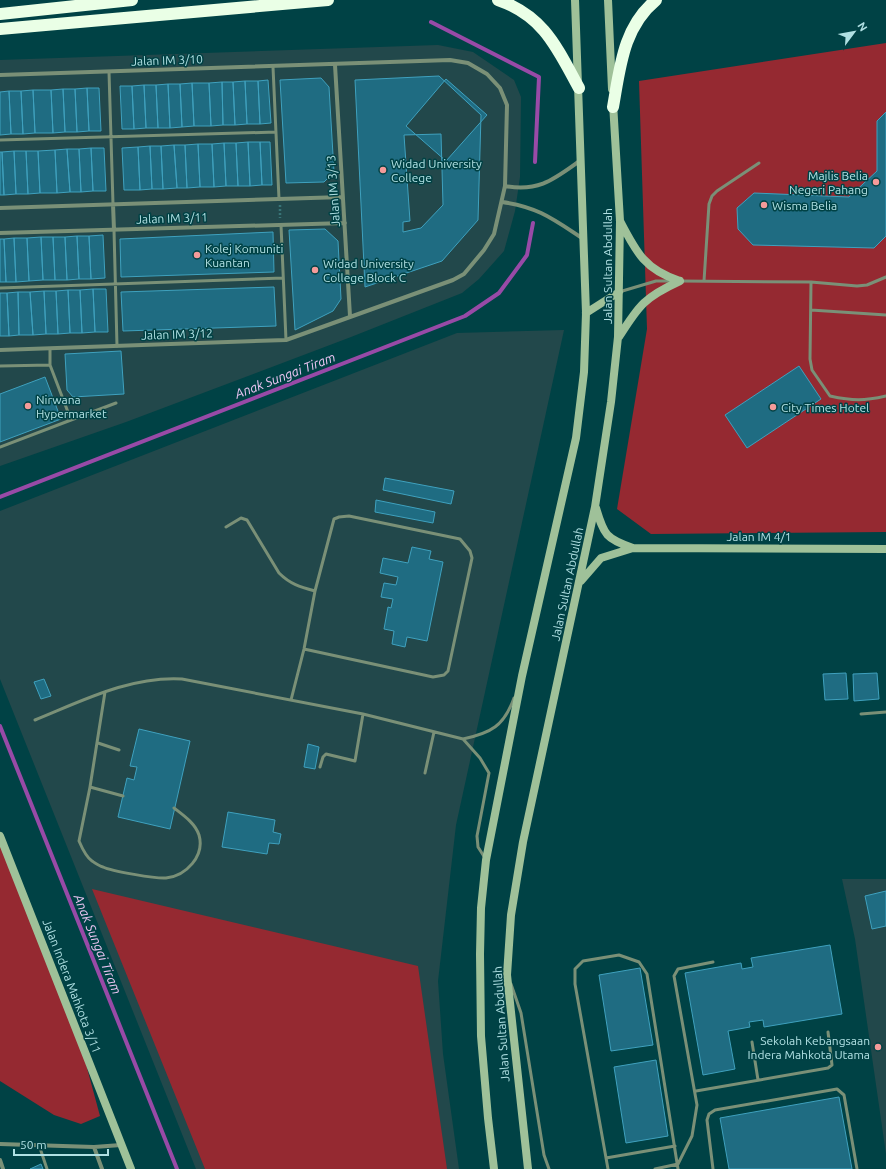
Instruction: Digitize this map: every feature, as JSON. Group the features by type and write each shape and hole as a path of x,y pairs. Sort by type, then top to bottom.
{"highway":[{"path":"0,14 132,0"},
{"path":"0,29 328,0"},
{"path":"498,0 515,6 539,24 561,56 579,88"},
{"path":"613,107 627,41 636,22 656,0"}],"main road":[{"name":"Jalan Sultan Abdullah","path":"494,1169 487,1110 481,1036 481,908 486,860 522,676 576,438 584,372 586,313 582,238 579,88 575,0"},
{"name":"Jalan Sultan Abdullah","path":"528,1169 507,976 511,915 520,857 595,507 611,402 618,337 620,221 608,0"},
{"path":"620,221 634,247 654,270 680,280"},
{"path":"618,337 636,310 655,292 680,280"},
{"path":"586,313 619,292"},
{"name":"Jalan IM 4/1","path":"595,507 600,523 610,538 633,548"},
{"name":"Jalan IM 4/1","path":"579,584 601,558 633,548 886,549"},
{"name":"Jalan Indera Mahkota 3/11","path":"0,836 131,1169"}],"street":[{"name":"Jalan IM 3/10","path":"0,75 450,60 468,63 486,74 500,88 507,105 505,186"},
{"name":"Jalan IM 3/13","path":"335,65 350,316"},
{"path":"505,186 530,189 551,180 581,159"},
{"name":"Jalan IM 3/12","path":"0,350 286,340 453,280 464,274 484,250 494,234 505,186"},
{"name":"Jalan IM 3/11","path":"0,208 343,197"},
{"path":"502,202 536,209 552,217 582,238"},
{"path":"113,204 114,230"},
{"name":"Jalan IM 3/11","path":"0,233 344,223"},
{"path":"0,1144 94,1146 121,1145"},
{"path":"94,1146 102,1169"},
{"path":"0,1160 4,1169"}],"lane":[{"path":"273,67 279,199"},
{"path":"108,72 113,204"},
{"path":"0,140 276,132"},
{"path":"704,281 709,204 712,196 717,191 759,163"},
{"path":"281,225 286,340"},
{"path":"114,230 117,346"},
{"path":"619,292 656,281 812,282 857,286 867,285 886,277"},
{"path":"0,288 283,278"},
{"path":"812,282 810,359 812,370 830,396 864,401 886,396"},
{"path":"811,310 886,315"},
{"path":"50,348 50,365 71,420"},
{"path":"0,366 50,365"},
{"path":"0,447 116,403"},
{"path":"291,700 304,649 315,591 331,525 334,519 349,516 460,540 470,551 472,558 450,663 448,671 444,675 433,678 304,649"},
{"path":"226,527 240,518 247,520 279,573 292,584 315,591"},
{"path":"35,720 105,692 146,680 164,678 182,679 363,714 462,739 481,735 498,726 509,711 522,676"},
{"path":"105,692 98,743 80,841 82,849 91,860 103,867 165,878 177,875 186,870 194,862 199,848 199,835 190,821 174,808"},
{"path":"861,714 886,712"},
{"path":"320,767 323,757 326,754 355,761 363,714"},
{"path":"425,773 434,732"},
{"path":"462,739 480,758 489,773 477,836 478,847 486,860"},
{"path":"98,743 119,750"},
{"path":"90,787 123,796"},
{"path":"608,1169 575,984 574,969 583,961 619,955 639,962 647,974 678,1169"},
{"path":"678,1164 692,1136 697,1105 696,1091 674,976 678,969 714,962"},
{"path":"507,976 516,994 521,1013 544,1155 549,1169"},
{"path":"696,1091 828,1068 832,1065 828,1032"},
{"path":"752,1042 758,1080"},
{"path":"713,1169 707,1120 709,1114 715,1110 837,1089 844,1096 857,1169"},
{"path":"39,1145 47,1169"},
{"path":"606,1158 675,1146"},
{"path":"655,1169 678,1164"}],"path":[{"path":"279,199 281,225"}],"shaded area":[{"name":"Wisma Belia","path":"886,43 886,532 651,534 617,509 647,329 639,81"},
{"path":"438,45 473,52 514,80 521,97 520,177 515,211 504,251 479,279 462,293 351,337 126,422 0,466 0,60"},
{"path":"564,330 456,825 438,981 443,1054 459,1169 196,1169 0,679 0,511 457,333"},
{"path":"0,839 80,1042 100,1116 81,1124 54,1115 0,1081"},
{"name":"Sekolah Kebangsaan Indera Mahkota Utama","path":"842,879 886,879 886,1154 855,939"},
{"path":"92,889 418,966 447,1169 205,1169"}],"building":[{"name":"Widad University College","path":"439,76 481,115 478,220 442,261 365,287 355,80","holes":["441,134 443,205 421,228 403,232 403,222 410,221 404,135"]},
{"path":"321,78 329,87 334,172 324,182 286,183 280,80"},
{"path":"446,79 487,115 446,161 406,126"},
{"path":"268,80 271,123 260,124 258,81"},
{"path":"245,81 247,124 235,125 233,82"},
{"path":"245,81 258,81 260,124 247,124"},
{"path":"222,82 223,125 211,126 209,83"},
{"path":"222,82 233,82 235,125 223,125"},
{"path":"192,83 194,126 182,127 180,84"},
{"path":"192,83 209,83 211,126 194,126"},
{"path":"168,84 170,128 158,128 156,85"},
{"path":"168,84 180,84 182,127 170,128"},
{"path":"144,85 146,128 134,129 132,86"},
{"path":"144,85 156,85 158,128 146,128"},
{"path":"120,86 132,86 134,129 122,129"},
{"path":"87,88 89,131 77,132 75,89"},
{"path":"87,88 99,88 101,131 89,131"},
{"path":"63,89 65,132 53,133 51,90"},
{"path":"63,89 75,89 77,132 65,132"},
{"path":"33,90 35,133 23,134 21,91"},
{"path":"33,90 51,90 53,133 35,133"},
{"path":"9,91 11,134 0,135 0,92"},
{"path":"9,91 21,91 23,134 11,134"},
{"name":"Majlis Belia Negeri Pahang","path":"886,112 886,236 874,248 753,245 738,229 737,208 754,193 849,197 877,171 877,121"},
{"path":"248,142 260,142 262,185 250,186"},
{"path":"248,142 250,186 238,186 236,143"},
{"path":"260,142 270,142 272,185 262,185"},
{"path":"224,143 236,143 238,186 226,186"},
{"path":"224,143 226,186 214,187 212,144"},
{"path":"198,144 212,144 214,187 200,187"},
{"path":"198,144 200,187 187,188 185,145"},
{"path":"174,145 185,145 187,188 177,188"},
{"path":"174,145 177,188 163,189 161,146"},
{"path":"150,146 161,146 163,189 152,189"},
{"path":"150,146 152,189 140,190 138,147"},
{"path":"138,147 140,190 124,190 122,148"},
{"path":"91,148 104,148 106,191 93,191"},
{"path":"91,148 93,191 81,192 79,149"},
{"path":"67,149 79,149 81,192 70,192"},
{"path":"67,149 70,192 57,193 55,150"},
{"path":"55,150 57,193 40,193 38,151"},
{"path":"14,151 26,151 28,194 16,194"},
{"path":"14,151 16,194 4,195 2,152"},
{"path":"26,151 38,151 40,193 28,194"},
{"path":"0,152 2,152 4,195 0,195"},
{"name":"Widad University College Block C","path":"325,229 338,241 341,299 333,311 295,330 289,230"},
{"name":"Kolej Komuniti Kuantan","path":"273,232 274,272 121,277 120,239"},
{"path":"103,235 105,278 91,279 89,236"},
{"path":"77,236 79,279 67,280 65,237"},
{"path":"77,236 89,236 91,279 79,279"},
{"path":"41,237 43,280 29,281 27,238"},
{"path":"41,237 53,237 55,280 43,280"},
{"path":"53,237 65,237 67,280 55,280"},
{"path":"14,238 16,282 6,282 4,239"},
{"path":"14,238 27,238 29,281 16,282"},
{"path":"0,239 4,239 6,282 0,282"},
{"path":"274,287 276,326 123,331 121,292"},
{"path":"93,289 106,289 108,332 95,332"},
{"path":"93,289 95,332 82,333 80,290"},
{"path":"68,290 70,333 58,334 56,291"},
{"path":"68,290 80,290 82,333 70,333"},
{"path":"44,291 46,334 33,335 30,292"},
{"path":"44,291 56,291 58,334 46,334"},
{"path":"18,292 19,335 9,336 7,293"},
{"path":"18,292 30,292 33,335 19,335"},
{"path":"0,293 7,293 9,336 0,336"},
{"path":"121,351 124,394 73,397 67,390 65,354"},
{"name":"City Times Hotel","path":"799,366 821,399 747,448 725,415"},
{"name":"Nirwana Hypermarket","path":"45,377 61,419 0,442 0,394"},
{"path":"385,478 454,491 451,504 383,490"},
{"path":"376,500 435,512 433,523 375,512"},
{"path":"412,547 431,551 429,559 443,562 427,641 407,637 405,647 392,644 394,631 384,629 388,607 391,608 393,599 381,597 384,583 396,585 398,577 380,573 383,558 408,563"},
{"path":"846,673 848,699 825,700 823,674"},
{"path":"877,673 879,699 854,701 853,674"},
{"path":"44,679 51,696 41,699 34,682"},
{"path":"139,729 190,741 170,829 118,817 127,778 134,780 137,767 130,766"},
{"path":"308,744 319,747 315,769 304,767"},
{"path":"228,812 275,820 273,832 281,834 279,844 269,843 267,854 222,847"},
{"path":"886,891 886,926 872,929 865,896"},
{"path":"830,945 842,1014 764,1027 763,1020 749,1022 750,1027 728,1031 735,1069 703,1075 685,973 741,963 742,969 753,967 751,958"},
{"path":"640,968 653,1045 611,1051 599,975"},
{"path":"656,1060 668,1136 626,1143 614,1067"},
{"path":"839,1097 852,1169 729,1169 720,1118"},
{"path":"41,1164 43,1169 30,1169"}],"waterway":[{"path":"431,22 539,77 535,162"},
{"name":"Anak Sungai Tiram","path":"0,497 465,316 499,293 527,255 533,223"},
{"name":"Anak Sungai Tiram","path":"0,726 177,1169"}],"place":[{"name":"Widad University College","path":"383,170"},
{"name":"Majlis Belia Negeri Pahang","path":"876,182"},
{"name":"Wisma Belia","path":"764,205"},
{"name":"Kolej Komuniti Kuantan","path":"197,255"},
{"name":"Widad University College Block C","path":"315,270"},
{"name":"Nirwana Hypermarket","path":"28,406"},
{"name":"City Times Hotel","path":"773,407"},
{"name":"Sekolah Kebangsaan Indera Mahkota Utama","path":"878,1047"}]}
